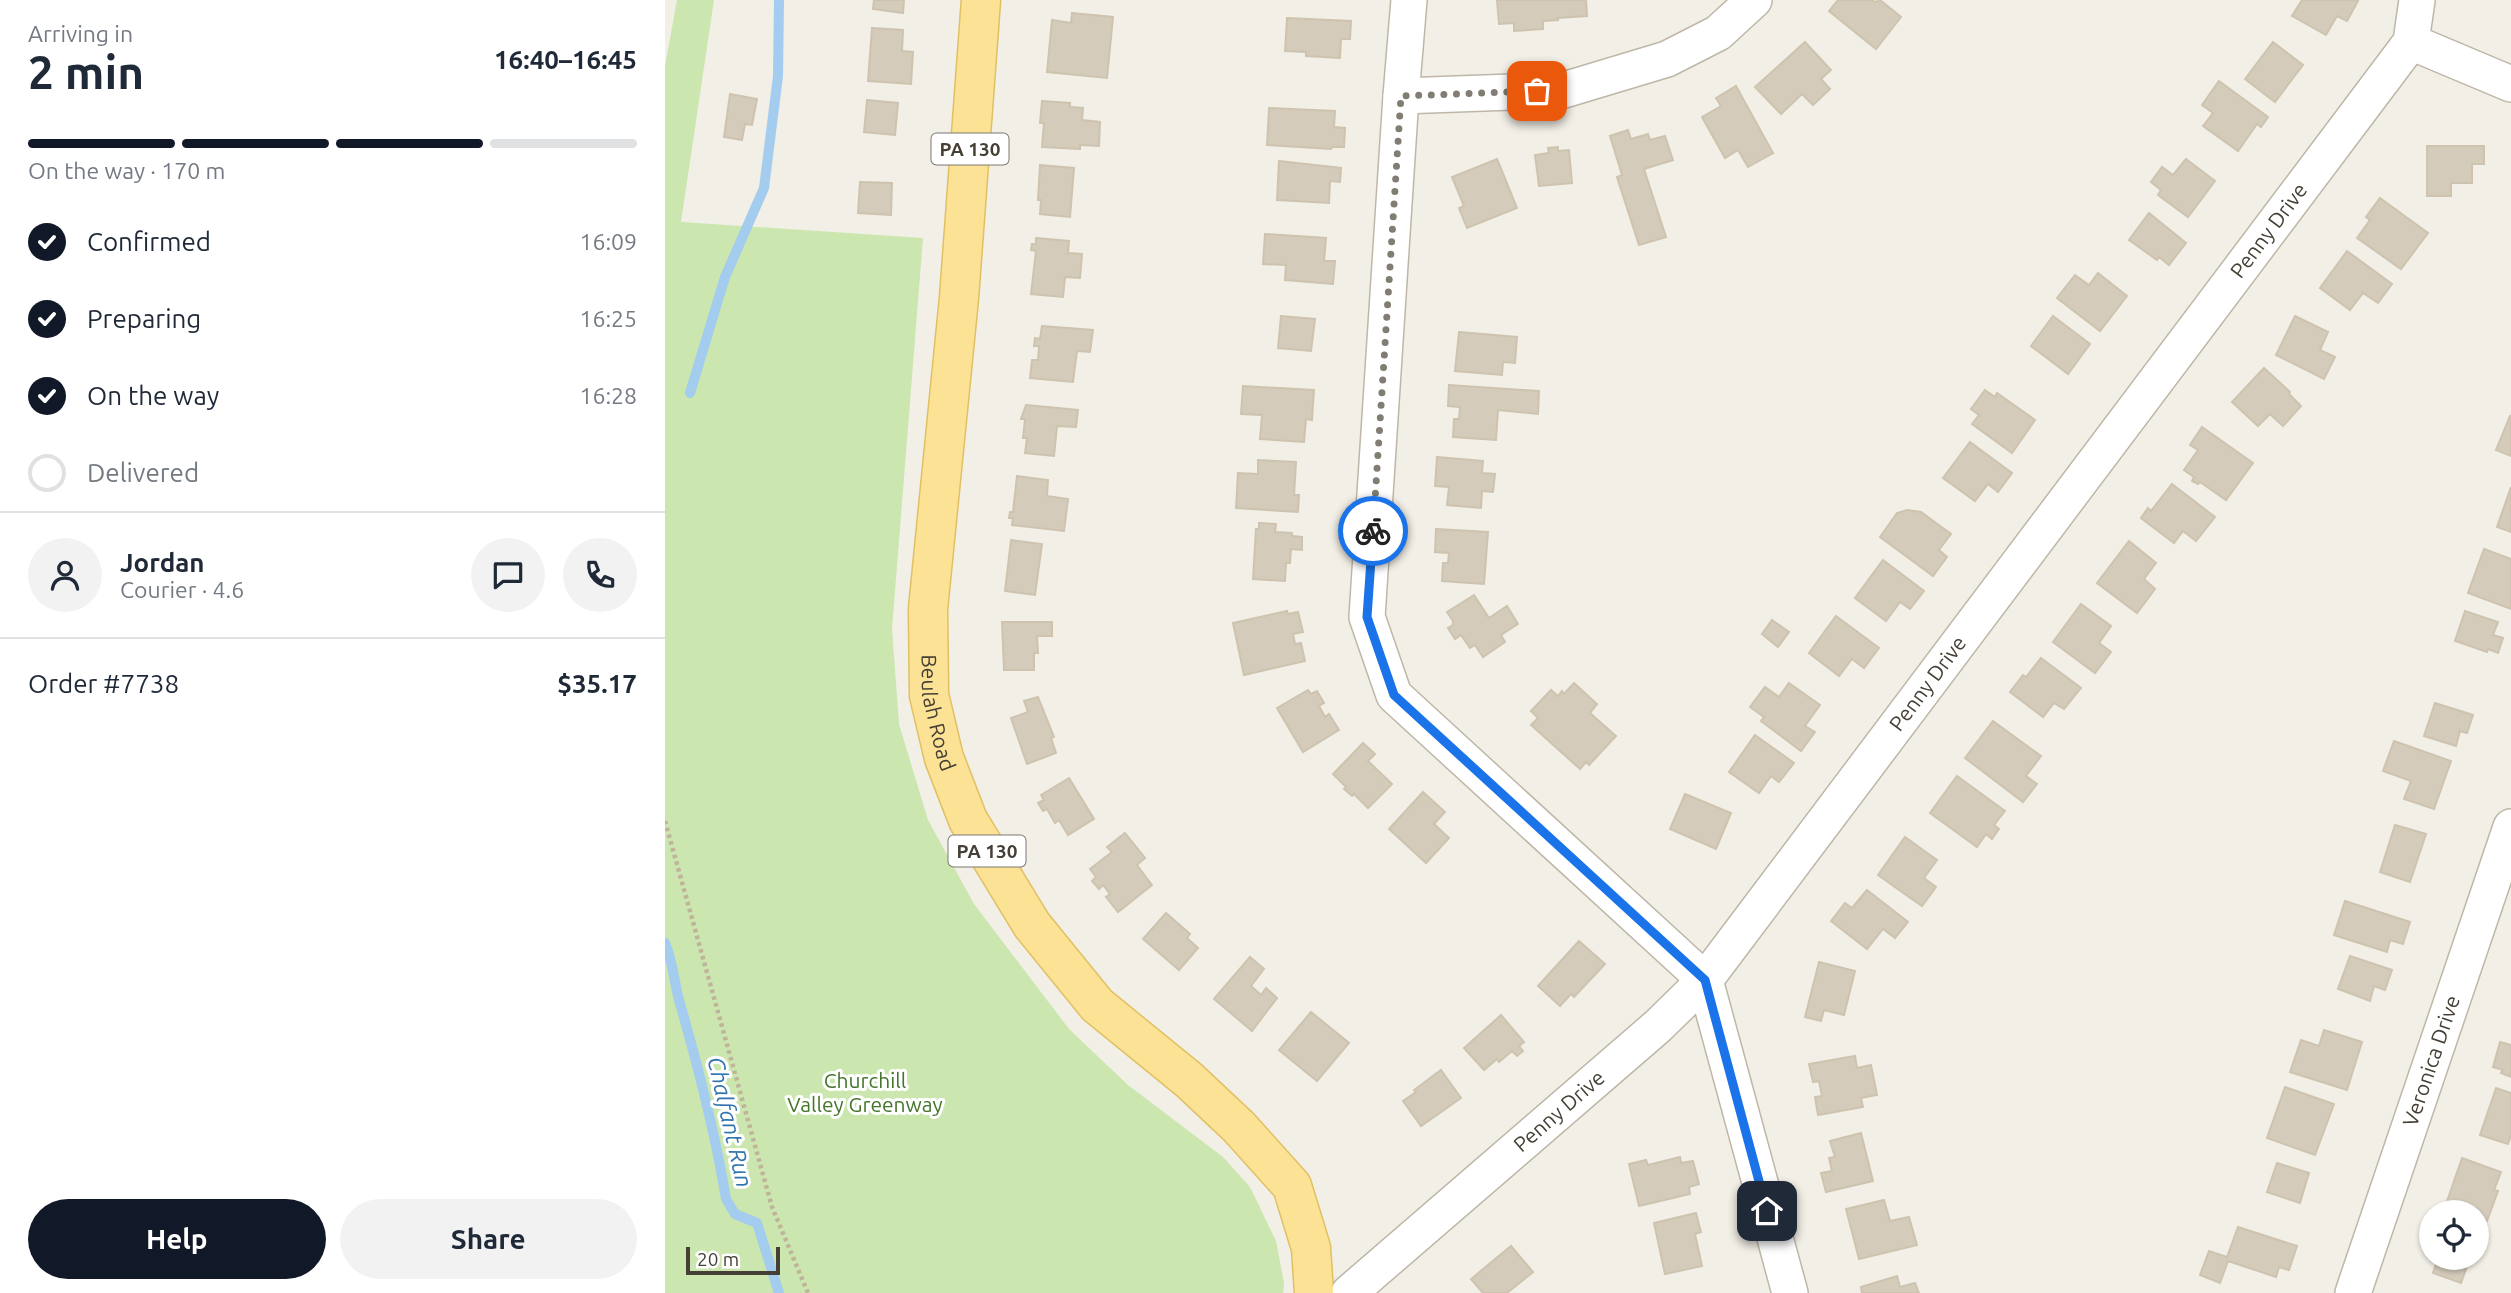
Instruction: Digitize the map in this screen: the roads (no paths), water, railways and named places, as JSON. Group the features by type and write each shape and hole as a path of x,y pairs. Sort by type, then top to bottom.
{"main road":[{"name":"Beulah Road","path":"981,0 959,298 928,609 929,695 944,758 968,820 1032,925 1097,1005 1189,1080 1240,1127 1292,1186 1311,1248 1314,1293"}],"street":[{"path":"1409,0 1367,617 1394,695 1705,980 1790,1293"},
{"path":"1401,96 1564,90 1667,59 1718,33 1754,0"},
{"name":"Penny Drive","path":"1349,1293 1658,1026 1705,980 2411,41 2417,0"},
{"path":"2411,41 2511,84"},
{"name":"Veronica Drive","path":"2353,1293 2511,827"}],"waterway":[{"path":"690,393 725,277 764,188 778,76 779,0"},
{"name":"Chalfant Run","path":"665,943 717,1149 726,1199 735,1214 757,1223 779,1293"}],"park label":[{"name":"Churchill Valley Greenway","path":"865,1093"}]}
